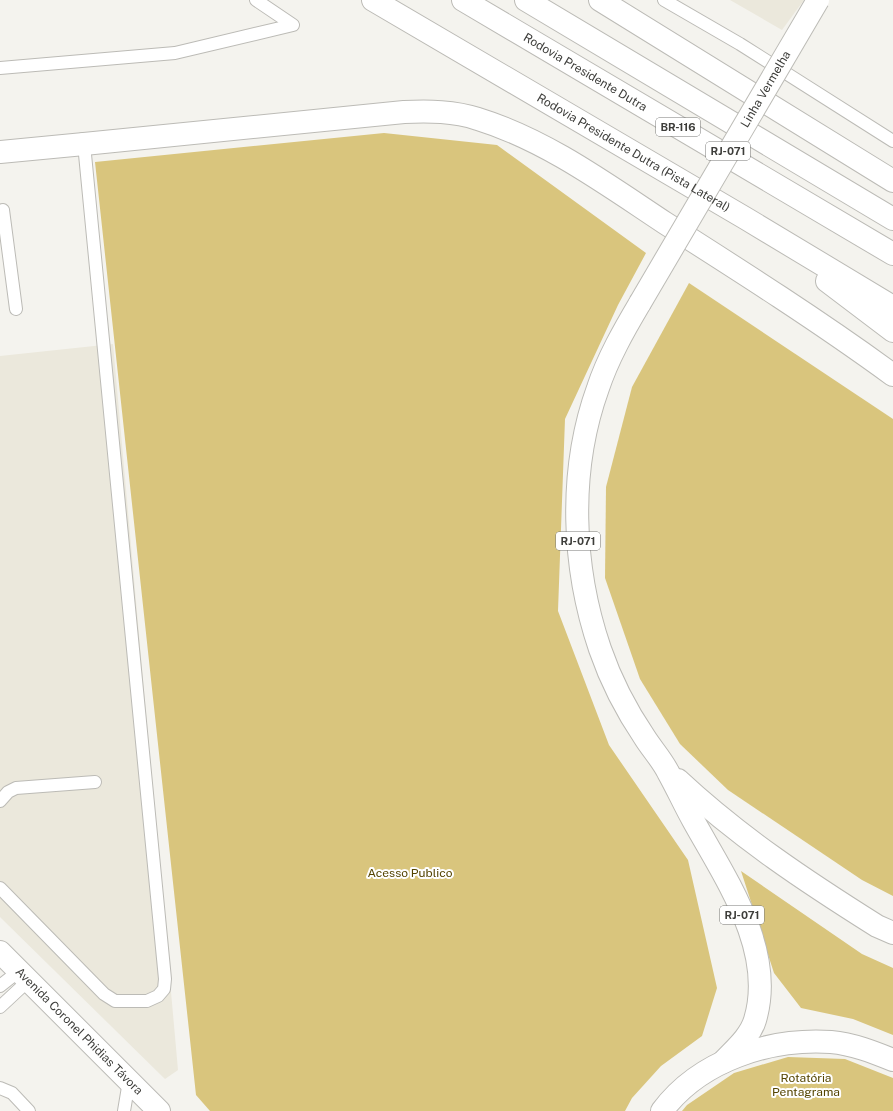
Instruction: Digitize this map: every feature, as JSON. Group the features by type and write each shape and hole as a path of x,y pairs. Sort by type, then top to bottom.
{"main road":[{"name":"Rodovia Presidente Dutra (Pista Lateral)","path":"373,0 745,218 893,307"},
{"name":"Rodovia Presidente Dutra","path":"463,0 893,254"},
{"name":"BR-116","path":"526,0 893,219"},
{"path":"600,0 893,181"},
{"name":"Linha Vermelha","path":"668,770 629,712 607,668 587,604 578,545 579,475 590,415 598,388 611,357 640,303 818,0"},
{"path":"0,152 404,112 455,113 477,118 525,138 584,170 774,293 893,375"},
{"path":"745,218 893,331"},
{"name":"RJ-071","path":"668,770 705,805 787,868 877,926 893,933"},
{"name":"RJ-071","path":"668,770 690,816 714,855 736,898 758,964 761,985 755,1022 747,1036 723,1062"},
{"name":"Avenida Coronel Phidias Távora","path":"0,952 159,1111"},
{"path":"662,1111 692,1082 723,1062 758,1049 795,1042 832,1042 869,1050 893,1060"}],"lane":[{"path":"0,68 175,53 294,25 256,0"},
{"path":"664,0 740,44 893,141"},
{"path":"0,888 104,994 115,1001 147,1001 158,996 164,989 165,980 84,144"},
{"path":"0,211 3,210 16,309"},
{"path":"0,801 8,792 16,788 95,782"},
{"path":"0,986 24,976"},
{"path":"0,1007 24,976"},
{"path":"124,1111 129,1081"},
{"path":"0,1088 12,1093 29,1111"}],"shaded area":[{"path":"730,0 804,0 782,30"},
{"path":"113,344 178,1070 165,1079 0,917 0,356"}],"green space":[{"name":"Acesso Publico","path":"384,133 497,145 646,253 618,305 565,419 558,611 609,745 688,860 717,988 702,1036 661,1066 632,1098 625,1111 210,1111 196,1095 95,162"},
{"path":"689,283 893,419 893,896 862,880 728,790 680,744 640,679 605,578 606,487 632,387"},
{"path":"741,871 862,954 893,968 893,1035 853,1019 801,1008 774,973"},
{"name":"Rotatória Pentagrama","path":"788,1057 845,1059 893,1078 893,1111 682,1111 687,1105 734,1073"}]}
